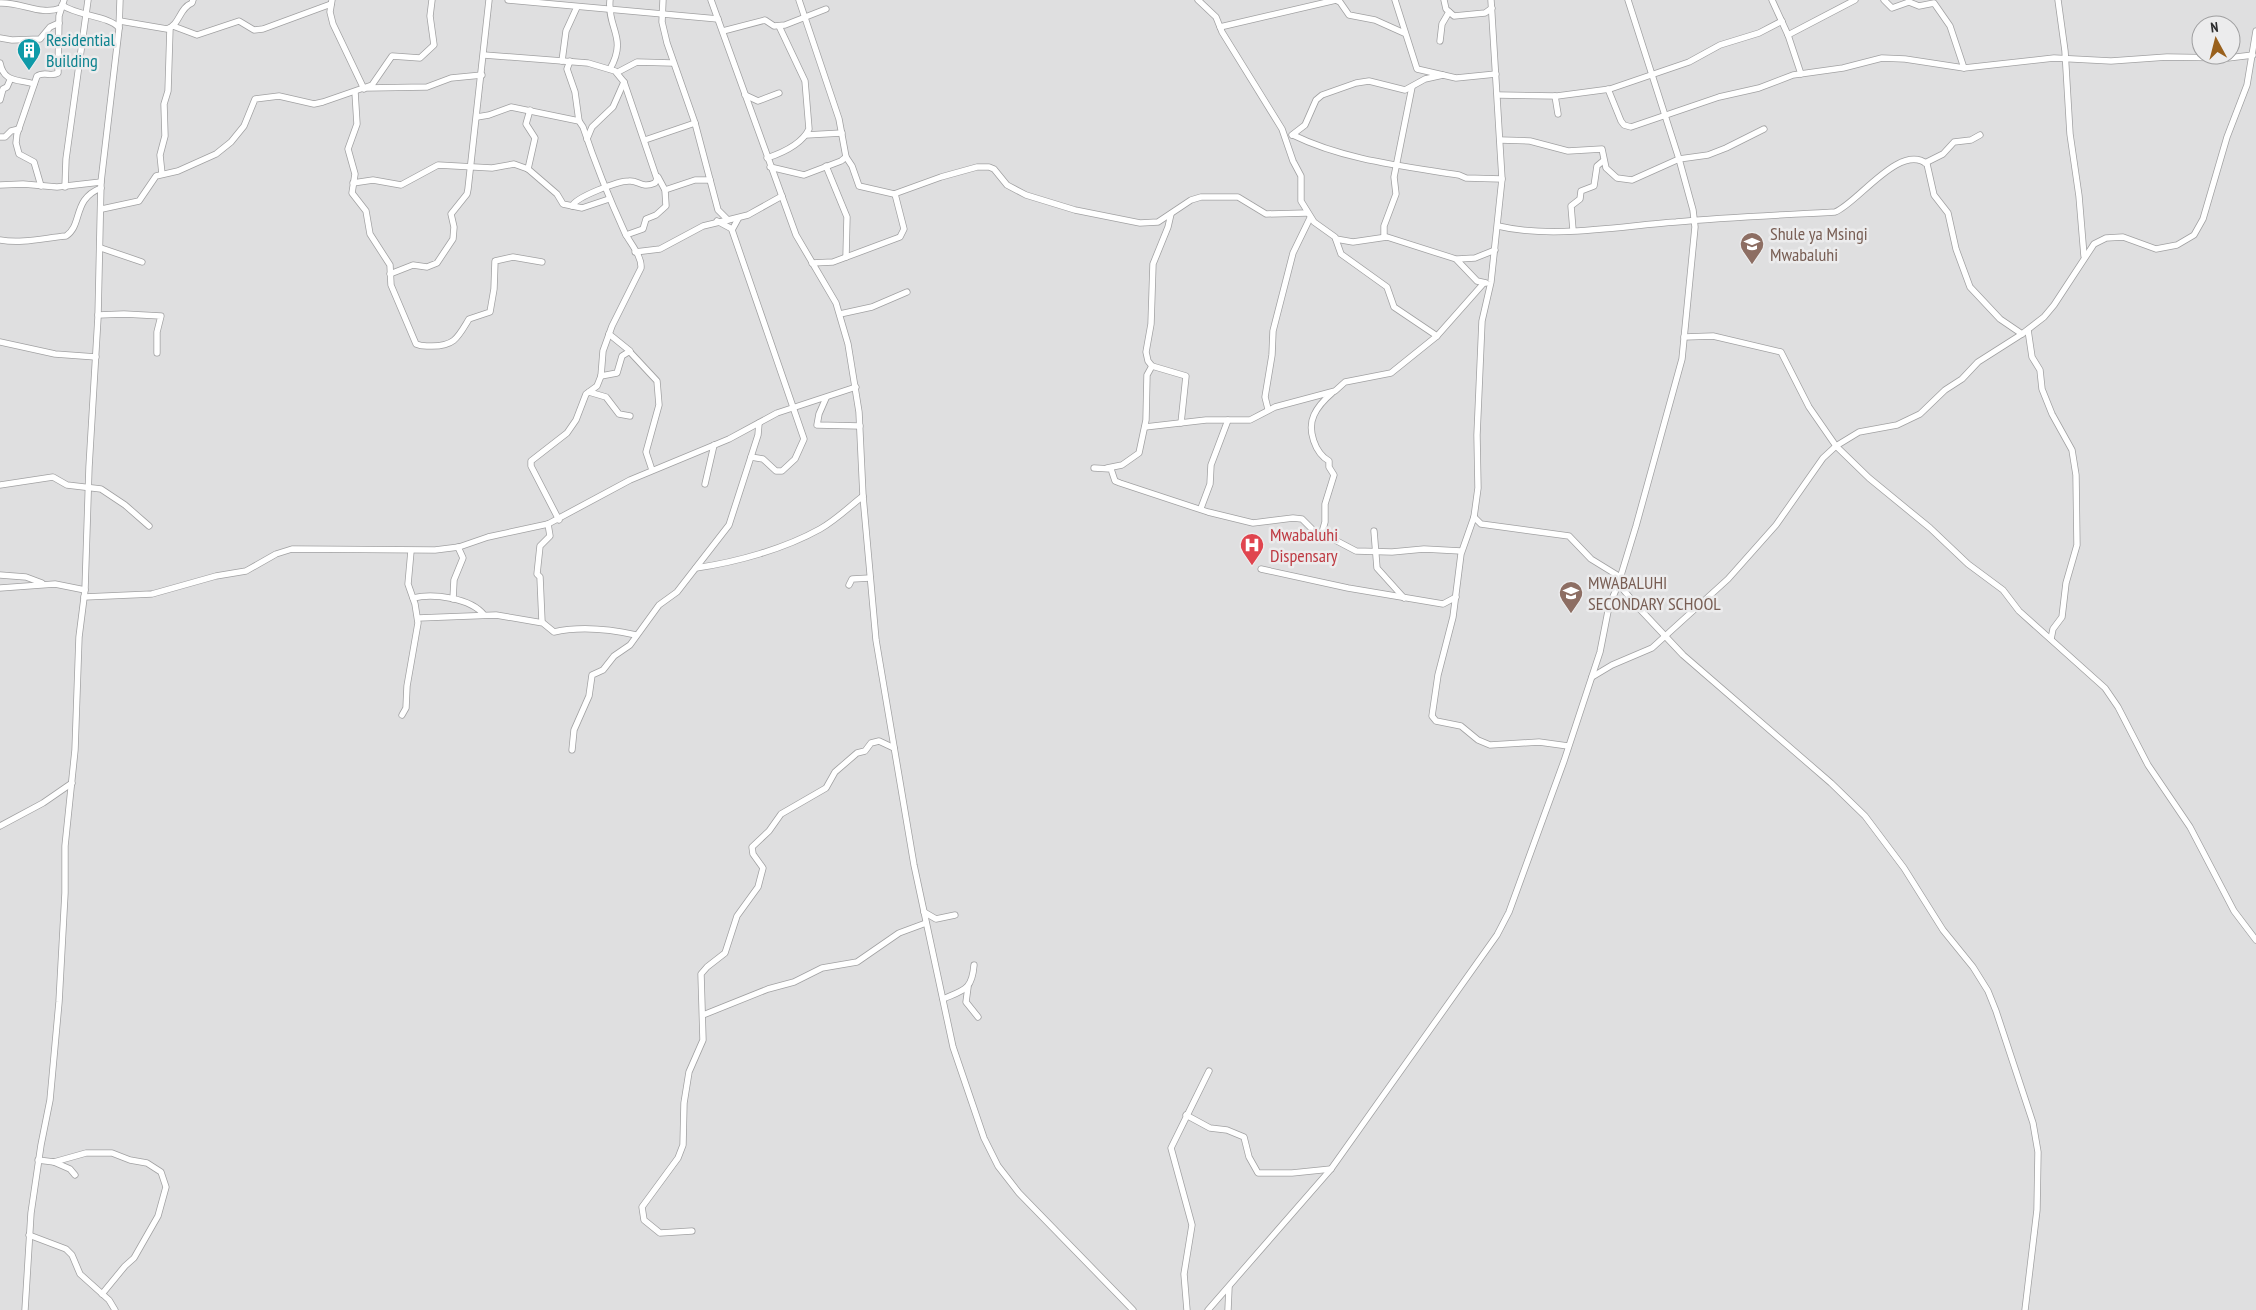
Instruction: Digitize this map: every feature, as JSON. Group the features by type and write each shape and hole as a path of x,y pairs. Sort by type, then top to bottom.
{"street":[{"path":"65,187 66,159 88,0"},
{"path":"26,1310 30,1235 38,1160 50,1100 57,1035 65,908 65,846 72,783 84,594 101,248 101,185 120,21 120,0"},
{"path":"162,174 160,155 165,136 164,104 168,91 171,27 183,8 192,4 193,0"},
{"path":"102,209 139,201 152,180 162,174 178,172 216,154 231,142 244,126 257,98 279,96 317,104 356,92 374,83 392,56 416,59 434,47 430,16 432,0"},
{"path":"390,274 413,265 431,266 439,260 453,241 454,227 451,214 467,194 489,0"},
{"path":"508,0 558,3 577,7 718,19"},
{"path":"610,0 609,10 619,39 616,58 610,69"},
{"path":"663,0 662,14 672,63 695,123 718,210 730,220"},
{"path":"711,0 770,167 796,234 827,285 840,314 856,387 863,496 876,640 926,923 961,1072 984,1138 998,1166 1019,1193 1133,1310"},
{"path":"798,0 842,133 846,157 852,166 859,186 896,194 941,176 977,167 989,167 994,169 1015,191 1075,210 1140,223 1158,222 1196,198 1234,197 1246,200 1266,214 1309,216"},
{"path":"1198,0 1216,16 1220,28 1282,128 1293,162 1301,176 1301,201 1317,226 1336,240 1353,242 1384,236 1458,260 1475,258 1495,250"},
{"path":"1220,28 1336,0 1340,2 1349,15 1378,21 1404,33"},
{"path":"1395,0 1415,67 1456,78 1496,74"},
{"path":"1444,0 1449,12 1459,16 1485,13 1492,8"},
{"path":"1491,0 1502,179 1491,282 1482,321 1478,488 1474,517 1462,551 1456,597 1445,652 1438,675 1432,712 1434,718 1440,723 1461,726 1478,740 1490,745 1545,742 1568,746"},
{"path":"1208,1310 1331,1170 1382,1101 1415,1049 1475,969 1504,924 1592,676 1602,643 1609,606 1619,581 1677,381 1684,337 1696,220 1679,159 1628,0"},
{"path":"1772,0 1788,35 1801,74"},
{"path":"1788,35 1855,0"},
{"path":"1884,0 1892,8 1909,2 1919,6 1934,3 1950,26 1964,68"},
{"path":"2058,0 2084,256"},
{"path":"120,21 171,27 196,35 239,22 254,30 263,29 331,2 333,24 365,88"},
{"path":"0,3 14,3 48,12 62,4"},
{"path":"62,4 74,12 114,23 119,29"},
{"path":"41,186 34,162 18,151 16,143 34,84 39,74 58,73 59,23 62,4"},
{"path":"562,61 566,31 577,7"},
{"path":"723,31 765,20 779,26 826,9"},
{"path":"1440,40 1442,24 1449,12"},
{"path":"1485,13 1492,19"},
{"path":"1498,95 1556,96 1608,89 1689,62 1720,45 1759,33 1782,21"},
{"path":"0,38 12,40 40,39 50,27 59,23"},
{"path":"779,26 805,81 809,126 806,135"},
{"path":"1592,676 1612,665 1649,650 1728,578 1769,534 1823,458 1836,446 1859,432 1897,425 1920,414 1945,390 1962,379 1978,362 2028,330 2054,305 2084,256 2094,244 2106,238 2128,238 2141,245 2156,249 2177,245 2194,234 2203,219 2227,137 2245,92 2256,31"},
{"path":"484,55 570,61 618,72 624,82 658,177 665,190 666,206 656,215 646,219 643,229 626,234"},
{"path":"1608,89 1624,125 1631,127 1705,102 1759,88 1801,74 1849,67 1882,58 1906,59 1964,68 2065,58 2111,61 2172,57 2228,58 2253,55"},
{"path":"560,520 532,467 531,461 567,433 576,420 585,396 596,388 601,376 603,351 609,334 641,268 641,262 609,199 579,121 575,92 567,69 570,61"},
{"path":"618,72 637,62 672,63"},
{"path":"0,63 2,73 10,80 34,84"},
{"path":"365,88 430,87 451,78 482,75"},
{"path":"1286,140 1305,125 1316,100 1322,95 1363,82 1374,82 1401,90 1412,87 1425,79 1443,75"},
{"path":"0,100 4,88 7,87 10,80"},
{"path":"587,139 592,127 613,107 624,82"},
{"path":"1384,236 1384,226 1396,194 1394,177 1412,87"},
{"path":"356,92 357,122 348,148 355,171 352,193 366,211 370,234 389,262 391,285 416,344 422,347 440,347 450,344 462,333 469,319 490,312 494,289 495,261 513,257 542,262"},
{"path":"745,95 752,100 761,100 779,93"},
{"path":"1556,96 1558,114"},
{"path":"477,117 489,115 508,107 579,121"},
{"path":"528,169 535,138 526,124 530,110"},
{"path":"645,140 695,123"},
{"path":"0,137 5,137 12,131 19,129"},
{"path":"1500,140 1530,141 1568,151 1602,149 1606,168 1616,177 1632,180 1679,159 1708,155 1764,129"},
{"path":"767,158 785,151 806,135 842,133"},
{"path":"1293,134 1325,147 1397,166 1459,174 1466,178 1502,179"},
{"path":"1925,163 1943,154 1954,142 1971,140 1980,135"},
{"path":"770,167 804,175 841,162 846,157"},
{"path":"1498,226 1517,229 1573,230 1696,220 1835,212 1847,207 1865,188 1892,168 1907,161 1919,160 1925,163 1931,178 1934,195 1948,213 1956,249 1970,287 2000,318 2022,334"},
{"path":"1573,230 1571,206 1580,199 1581,191 1594,186 1597,166 1603,161"},
{"path":"353,183 373,180 401,185 433,166 492,168 510,163 528,169 557,194 561,202 572,206 584,207 609,199"},
{"path":"826,166 847,216 846,257"},
{"path":"572,206 579,198 605,189 612,184 630,180 643,186 652,184 658,177"},
{"path":"665,190 697,180 710,180"},
{"path":"0,185 65,187 101,185"},
{"path":"0,240 15,242 51,236 66,236 72,231 87,195 101,185"},
{"path":"812,263 828,263 884,244 904,233 896,194"},
{"path":"635,252 660,249 687,233 717,222 738,219 782,196"},
{"path":"1171,214 1168,228 1154,264 1152,324 1146,352 1148,362 1152,366 1186,376 1181,423"},
{"path":"1268,410 1265,397 1272,355 1273,328 1294,253 1309,216"},
{"path":"738,219 732,229 739,253 771,338 804,439 801,449 788,467 776,471 763,458 750,457"},
{"path":"717,222 732,229"},
{"path":"1336,240 1341,254 1387,287 1394,307 1437,336"},
{"path":"101,248 142,262"},
{"path":"1458,260 1477,281 1483,284"},
{"path":"1321,536 1325,522 1324,504 1334,475 1329,467 1329,461 1316,448 1312,421 1317,409 1345,382 1393,372 1437,336 1483,284 1491,282"},
{"path":"840,314 872,307 907,292"},
{"path":"98,315 161,316 157,332 157,353"},
{"path":"2028,330 2032,357 2040,370 2042,389 2052,414 2072,450 2076,475 2077,544 2066,583 2062,617 2053,629 2051,639"},
{"path":"609,334 628,348 657,381 659,405 646,452 652,470"},
{"path":"1684,337 1718,337 1781,352 1809,407 1836,446 1869,478 1915,514 1973,569 2004,590 2019,611 2105,688 2114,701 2148,765 2190,827 2234,911 2256,940"},
{"path":"0,342 65,356 96,357"},
{"path":"601,376 617,374 622,356 630,352"},
{"path":"1094,468 1122,465 1138,454 1145,427 1147,376 1152,366"},
{"path":"0,575 26,577 84,594 152,594 216,576 246,571 276,554 292,549 310,547 411,551 458,547 488,537 560,520 616,487 714,445 792,407 826,398 856,387"},
{"path":"589,392 606,397 619,414 630,416"},
{"path":"1145,427 1181,423 1253,420 1268,410 1333,392"},
{"path":"826,398 819,414 817,425 860,426"},
{"path":"1201,508 1210,484 1210,468 1228,420"},
{"path":"572,750 574,730 588,700 592,675 602,670 614,656 630,645 659,605 677,592 732,520 759,423"},
{"path":"706,484 714,445"},
{"path":"1107,468 1112,470 1117,482 1254,523 1296,518 1305,521 1312,530 1321,536 1335,540 1354,551 1374,552 1424,549 1462,551"},
{"path":"0,485 53,477 68,484 101,489 117,498 149,526"},
{"path":"696,568 738,561 798,539 831,522 863,496"},
{"path":"1474,517 1481,524 1569,536 1591,558 1612,572 1631,599 1665,637 1710,680 1831,784 1865,816 1904,868 1932,914 1973,966 1988,991 2033,1123 2038,1152 2037,1210 2026,1310"},
{"path":"542,622 540,577 537,574 540,546 550,536 548,524"},
{"path":"1374,531 1374,552 1378,571 1404,598"},
{"path":"453,599 454,580 463,558 458,547"},
{"path":"402,715 406,708 407,686 418,618 408,579 411,551"},
{"path":"1261,569 1443,604 1456,597"},
{"path":"849,585 852,579 870,578"},
{"path":"0,588 45,584"},
{"path":"413,598 423,596 453,599 478,609 484,615"},
{"path":"418,618 484,615 542,622 547,624 554,632 567,628 581,628 636,635"},
{"path":"692,1231 660,1233 646,1222 642,1209 678,1158 683,1145 684,1103 690,1068 702,1046 703,1015 700,981 707,966 725,952 737,916 758,887 763,868 753,854 754,845 769,831 781,814 826,788 835,772 857,753 865,751 871,743 877,741 894,748"},
{"path":"0,826 44,803 72,783"},
{"path":"924,912 936,919 955,915"},
{"path":"703,1015 768,989 794,982 822,968 857,962 899,933 926,923"},
{"path":"974,965 973,979 968,987 966,1002 978,1017"},
{"path":"943,999 968,987"},
{"path":"1187,1310 1184,1274 1192,1225 1171,1148 1209,1071"},
{"path":"1186,1115 1210,1128 1227,1130 1244,1137 1247,1142 1248,1154 1257,1173 1331,1170"},
{"path":"54,1162 86,1153 115,1153 130,1160 147,1163 156,1168 161,1172 166,1183 166,1191 158,1216 143,1243 131,1262 125,1266 102,1294"},
{"path":"38,1160 54,1162 70,1169 76,1175"},
{"path":"30,1235 66,1249 72,1255 78,1272 102,1294 115,1310"},
{"path":"1228,1310 1229,1286"}],"place":[{"name":"Residential Building","path":"29,71"},
{"name":"Shule ya Msingi Mwabaluhi","path":"1752,265"},
{"name":"Mwabaluhi Dispensary","path":"1252,566"},
{"name":"MWABALUHI SECONDARY SCHOOL","path":"1571,614"}]}
